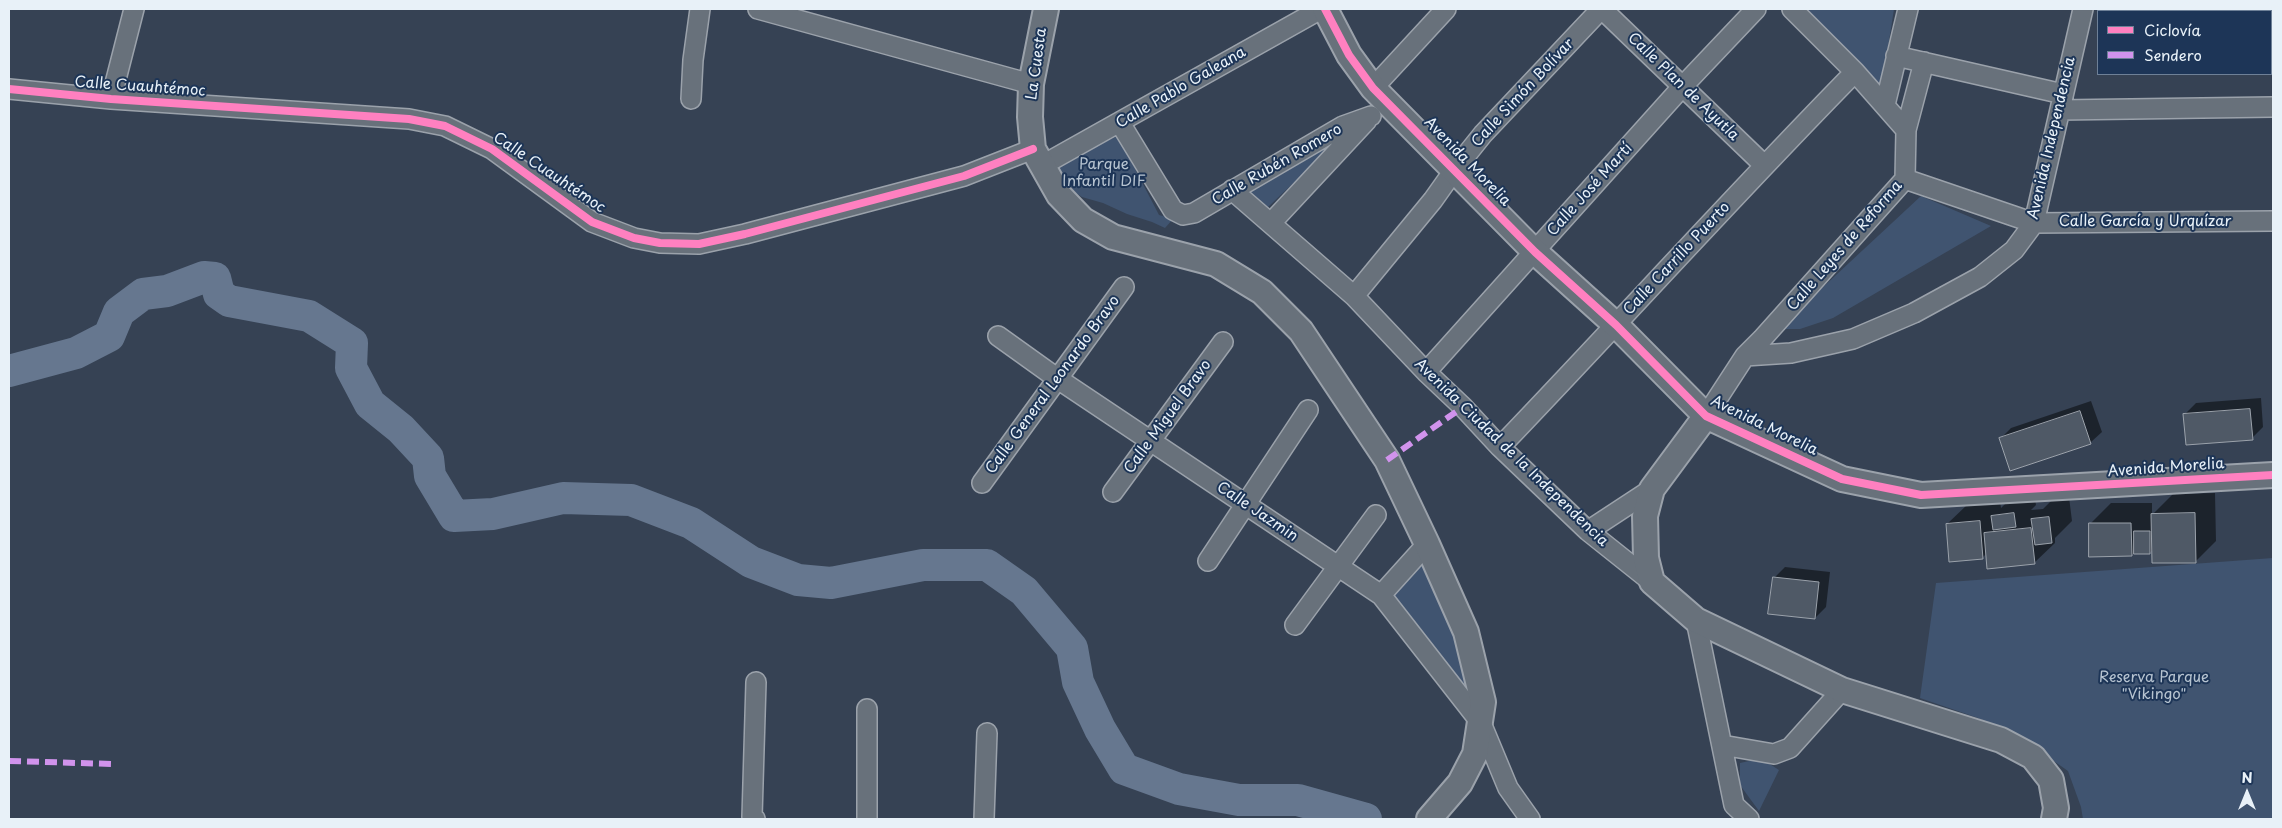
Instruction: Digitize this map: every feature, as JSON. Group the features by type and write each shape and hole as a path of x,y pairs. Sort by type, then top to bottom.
{"street":[{"path":"111,99 134,9"},
{"path":"691,99 693,60 700,9"},
{"path":"758,9 784,12 1032,84"},
{"name":"La Cuesta","path":"1037,157 1030,117 1032,84 1046,9"},
{"name":"Calle Pablo Galeana","path":"1037,157 1120,123 1321,9"},
{"name":"Avenida Morelia","path":"1325,9 1349,55 1377,102 1455,169 1535,252 1616,325 1706,416 1842,478 1921,495 2273,475"},
{"path":"1270,223 1377,102 1446,9"},
{"name":"Calle Plan de Ayutla","path":"1601,9 1764,165"},
{"name":"Calle Simón Bolívar","path":"1354,296 1433,200 1483,134 1601,9"},
{"name":"Calle José Martí","path":"1426,372 1682,87 1756,9"},
{"path":"1792,9 1855,72 1906,130"},
{"path":"1885,105 1908,9"},
{"name":"Avenida Independencia","path":"1745,356 1791,353 1854,338 1914,313 1980,277 2014,250 2034,223 2083,9"},
{"path":"1896,56 1924,62 2061,102 2273,107"},
{"name":"Calle Leyes de Reforma","path":"1745,356 1905,179 1906,130 1924,62"},
{"name":"Calle Carrillo Puerto","path":"1500,447 1764,165 1855,72"},
{"name":"Calle Cuauhtémoc","path":"9,89 111,99 409,119 445,126 492,148 592,222 634,238 660,243 699,244 745,234 1037,157"},
{"name":"Calle Rubén Romero","path":"1120,123 1173,210 1183,215 1194,213 1343,126 1377,102"},
{"path":"1037,157 1059,195 1083,220 1113,236 1216,264 1262,292 1301,331 1387,460 1466,632 1483,702 1475,754 1460,783 1434,815"},
{"name":"Calle García y Urquízar","path":"1905,179 2034,223 2273,221"},
{"name":"Avenida Ciudad de la Independencia","path":"1232,190 1354,296 1426,372 1464,406 1500,447 1588,531 1696,620 1842,690 2001,740 2034,757 2051,780 2056,808 2054,819"},
{"name":"Calle General Leonardo Bravo","path":"982,483 1124,287"},
{"name":"Calle Jazmin","path":"998,336 1058,379 1381,595 1481,723 1508,788 1530,819"},
{"name":"Calle Miguel Bravo","path":"1113,492 1223,342"},
{"path":"1588,531 1652,488 1706,416 1745,356"},
{"path":"1208,561 1308,410"},
{"path":"1652,488 1646,516 1646,558 1652,582"},
{"path":"1295,625 1337,565 1376,515"},
{"path":"1381,595 1427,544"},
{"path":"1696,620 1734,805 1749,819"},
{"path":"755,819 752,817 756,682"},
{"path":"1722,745 1774,754 1790,748 1842,690"},
{"path":"867,709 867,819"},
{"path":"984,819 987,733"}],"green space":[{"path":"1795,9 1894,9 1881,92"},
{"path":"1357,123 1268,207 1245,188"},
{"name":"Parque Infantil DIF","path":"1118,136 1159,215 1173,219 1165,228 1103,203 1082,197 1063,184 1052,166"},
{"path":"1921,196 1991,226 1833,318 1800,329 1778,329"},
{"path":"1423,557 1456,635 1472,702 1389,591"},
{"name":"Reserva Parque \"Vikingo\"","path":"2273,558 2273,819 2083,819 2081,807 2068,771 2031,745 1978,718 1920,698 1936,583"},
{"path":"1754,760 1768,763 1779,770 1759,811 1740,785 1740,763"}],"building":[{"path":"2250,409 2253,440 2186,445 2183,414"},
{"path":"2080,411 2091,444 2010,471 1999,438"},
{"path":"2014,513 2016,527 1993,530 1991,516"},
{"path":"2195,513 2196,563 2152,563 2151,514"},
{"path":"2049,517 2052,543 2035,545 2031,519"},
{"path":"1980,521 1983,559 1949,562 1946,524"},
{"path":"2089,523 2131,523 2132,556 2089,557"},
{"path":"2031,528 2035,564 1987,569 1984,533"},
{"path":"2134,531 2150,531 2150,554 2134,554"},
{"path":"1773,577 1819,582 1815,619 1768,614"}],"waterway":[{"path":"9,371 76,353 109,336 119,312 143,294 167,291 204,277 215,278 219,294 229,301 309,316 352,343 351,368 370,404 401,429 428,458 430,476 454,516 493,514 563,498 631,500 691,523 751,562 798,580 831,583 923,565 987,565 1024,591 1072,648 1078,682 1100,729 1124,769 1179,789 1239,800 1298,800 1366,819"}],"marked path":[{"path":"1387,460 1463,407"},
{"path":"9,761 114,764"}],"cycle path":[{"path":"1325,9 1349,55 1373,88 1535,252 1616,325 1706,416 1842,479 1921,495 2273,475"},
{"path":"9,89 111,99 409,119 445,126 492,149 592,222 634,238 660,243 699,244 745,234 964,176 1033,149"}]}
